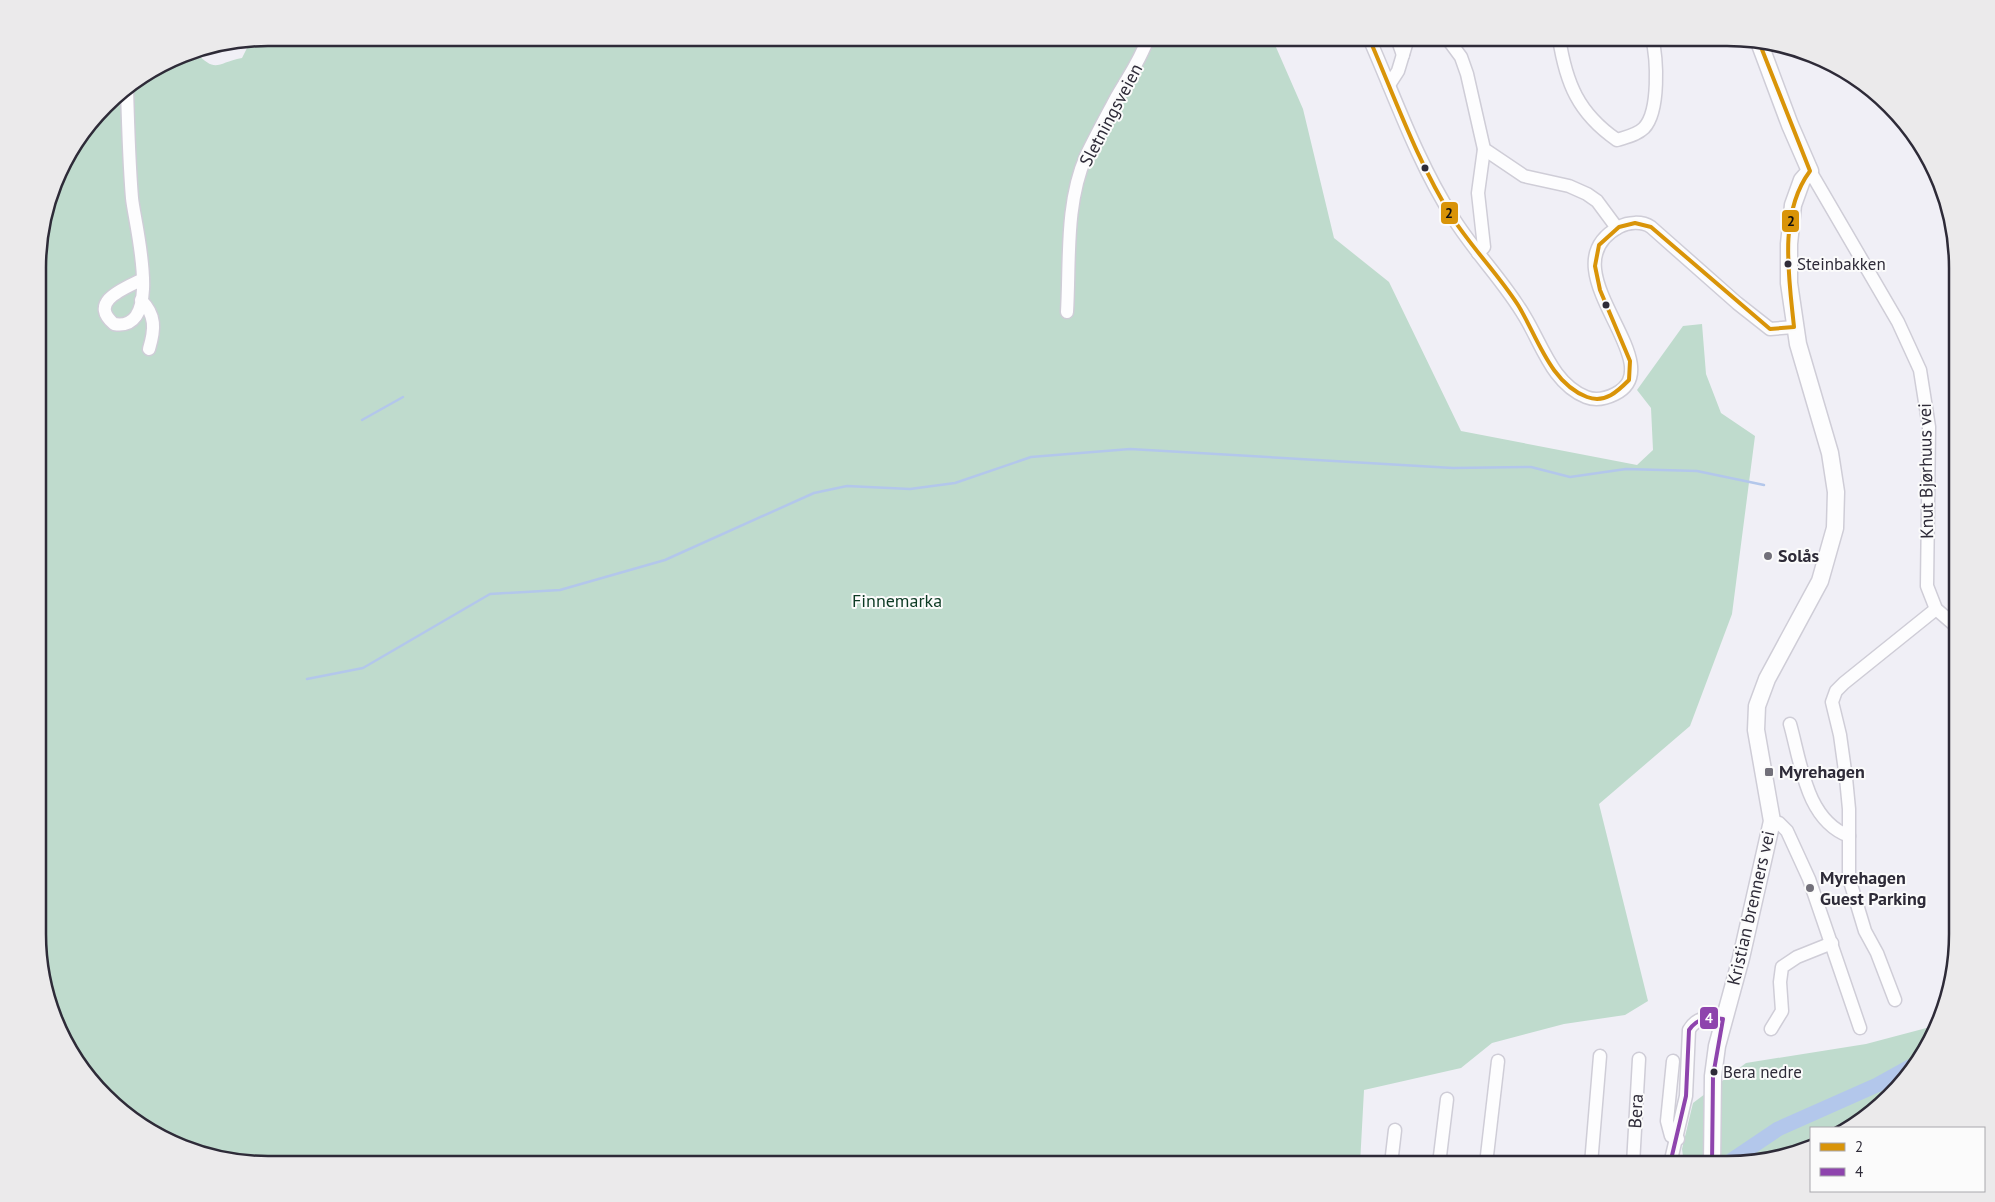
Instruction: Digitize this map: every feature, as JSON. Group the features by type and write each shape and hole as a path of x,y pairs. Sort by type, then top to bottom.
{"main road":[{"name":"Knut Bjørhuus vei","path":"1762,49 1810,171"},
{"name":"Kristian brenners vei","path":"1712,1156 1713,1076 1723,1019 1741,958 1772,821 1756,730 1757,706 1767,679 1820,580 1832,544 1836,511 1830,453 1806,377 1794,327 1789,262 1791,223 1798,188 1810,171"}],"street":[{"name":"Sletningsveien","path":"1067,312 1070,226 1076,188 1086,158 1117,97 1141,58 1145,46"},
{"path":"1372,46 1432,182 1452,217 1503,283 1525,317 1557,374 1570,388 1587,398 1603,399 1618,392 1628,380 1631,361 1625,342 1596,284 1594,264 1599,246 1609,234 1626,224 1646,224 1755,318 1770,328 1794,327"},
{"path":"1399,46 1403,55"},
{"path":"1389,85 1398,71 1406,46"},
{"path":"1453,46 1461,57 1467,74 1484,148 1478,193 1484,247 1478,253"},
{"path":"1560,46 1566,76 1576,98 1594,123 1616,140 1636,134 1646,127 1655,103 1654,46"},
{"path":"127,97 132,200 142,251 143,279 141,300 135,317 128,323 114,324 106,315 104,309 106,302 113,295 143,279"},
{"path":"1484,148 1524,176 1569,186 1587,194 1597,201 1617,228"},
{"name":"Knut Bjørhuus vei","path":"1810,171 1898,322 1920,370 1929,427 1927,586 1936,609 1949,620"},
{"path":"141,300 152,315 154,327 149,348"},
{"path":"1895,1000 1877,953 1865,931 1853,894 1847,863 1849,836 1846,778 1840,734 1832,702 1833,696 1851,677 1936,609"},
{"path":"1790,724 1811,798 1817,810 1827,824 1838,832 1849,836"},
{"path":"1772,821 1779,823 1787,831 1809,879 1860,1028"},
{"path":"1771,1029 1782,1011 1780,982 1782,967 1797,957 1832,943"},
{"path":"1672,1156 1686,1096 1689,1030 1695,1022 1703,1018 1723,1019"},
{"path":"1592,1156 1600,1056"},
{"name":"Bera","path":"1633,1156 1639,1059"},
{"path":"1487,1156 1498,1061"},
{"name":"Bera","path":"1673,1061 1667,1121 1672,1136 1678,1138"},
{"path":"1440,1156 1447,1099"},
{"path":"1392,1156 1394,1130"}],"green space":[{"name":"Finnemarka","path":"268,46 1275,46 1303,109 1334,238 1389,282 1461,431 1637,465 1653,450 1651,408 1637,390 1683,326 1702,324 1706,374 1721,413 1755,436 1732,614 1690,726 1599,804 1648,1001 1625,1015 1564,1024 1492,1043 1461,1068 1364,1090 1360,1156 268,1156 239,1154 197,1144 170,1133 133,1110 101,1080 76,1045 58,1005 48,963 46,934 46,268 48,239 58,197 69,170 92,133 111,111 133,92 157,76 183,63 200,57 208,63 217,65 242,58 247,47"},
{"path":"1928,1028 1903,1069 1884,1091 1862,1110 1836,1127 1810,1127 1810,1140 1756,1154 1683,1156 1682,1149 1693,1103 1746,1063 1866,1044"}],"waterway":[{"path":"362,420 403,397"},
{"path":"307,679 363,668 490,594 560,590 665,560 814,493 847,486 910,489 955,483 1031,457 1130,449 1453,468 1531,467 1570,477 1626,469 1697,471 1764,485"},
{"path":"1739,1155 1778,1129 1877,1085 1901,1072"}],"transit line":[{"name":"2","path":"1372,46 1417,152 1452,217 1518,305 1554,370 1574,390 1594,399 1605,398 1611,395 1629,380 1630,361 1600,290 1595,266 1599,245 1619,227 1635,223 1651,227 1770,329 1794,327 1788,267 1790,226 1793,206 1800,188 1810,171 1762,49"},
{"name":"4","path":"1672,1156 1686,1096 1689,1030 1700,1020 1713,1018 1723,1019 1713,1076 1712,1156"}],"place":[{"name":"Steinbakken","path":"1788,264"},
{"name":"Solås","path":"1768,556"},
{"name":"Myrehagen","path":"1769,772"},
{"name":"Myrehagen Guest Parking","path":"1810,888"},
{"name":"Bera nedre","path":"1714,1072"}]}
